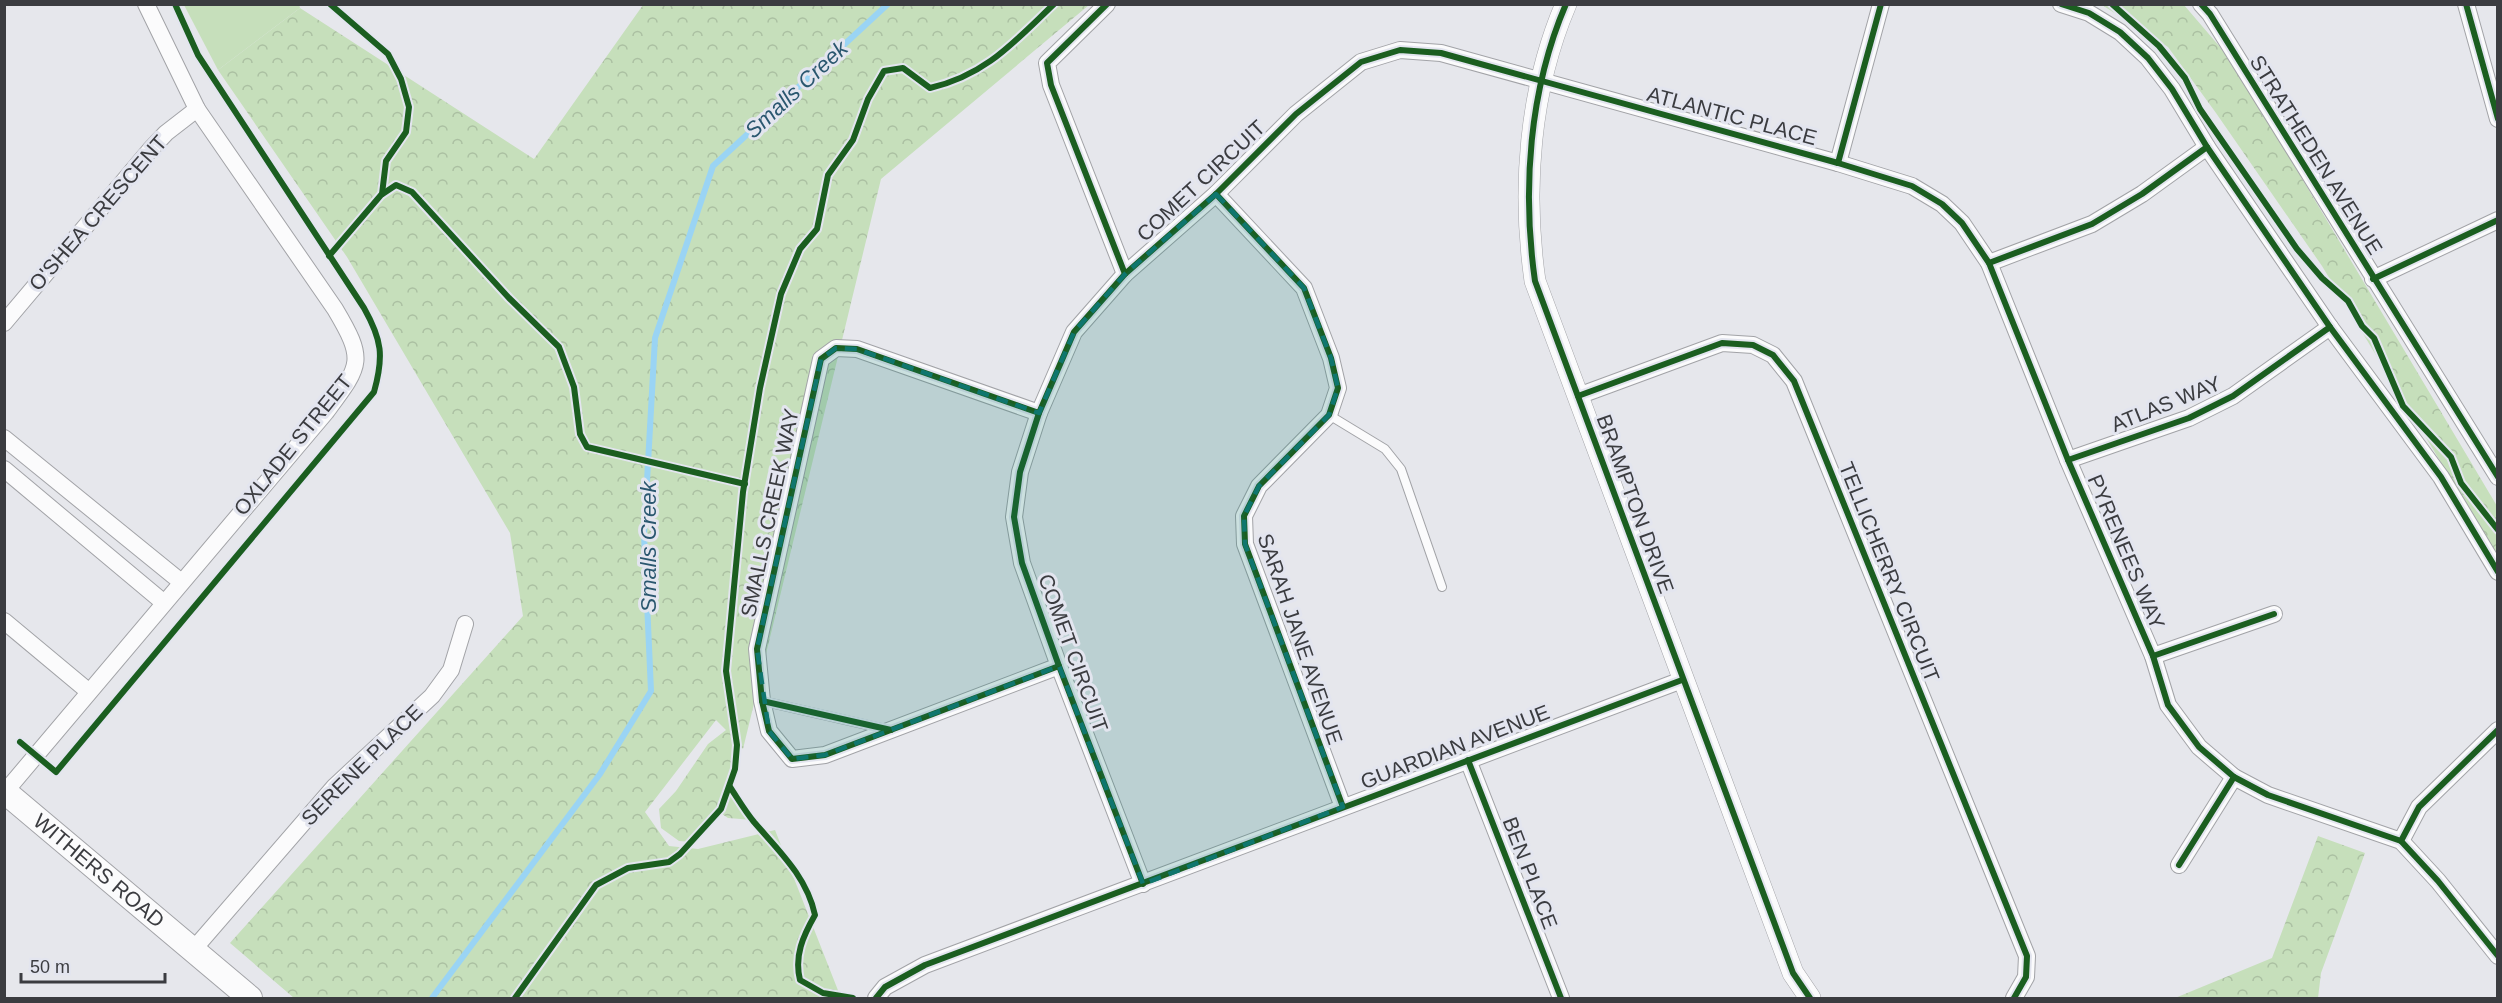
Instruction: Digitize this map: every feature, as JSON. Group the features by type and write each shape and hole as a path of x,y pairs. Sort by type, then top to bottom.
{"main road":[{"name":"WITHERS ROAD","path":"5,792 250,999"}],"street":[{"name":"OXLADE STREET","path":"5,792 180,581 326,412 355,370 357,353 353,340 335,309 197,109 146,4"},
{"path":"1107,4 1047,63 1051,84 1125,274"},
{"name":"BRAMPTON DRIVE","path":"1566,4 1549,50 1533,133 1529,240 1535,281 1793,973 1810,999"},
{"path":"1838,163 1881,4"},
{"path":"2061,4 2089,13 2121,32 2148,58 2172,88 2206,147 2330,327 2441,477 2498,572"},
{"name":"STRATHEDEN AVENUE","path":"2201,4 2210,14 2498,477"},
{"path":"2466,4 2498,119"},
{"name":"COMET CIRCUIT","path":"1143,884 1022,563 1014,516 1020,472 1039,412 1074,332 1125,274 1216,194 1296,114 1361,62 1400,50 1441,52 1542,82"},
{"name":"ATLANTIC PLACE","path":"1542,82 1838,163 1912,186 1942,204 1962,224 1989,263 2068,460"},
{"name":"O'SHEA CRESCENT","path":"4,323 165,133 197,109"},
{"path":"1989,263 2092,224 2142,194 2206,147"},
{"name":"SARAH JANE AVENUE","path":"1216,194 1277,256 1304,288 1332,358 1338,388 1329,415 1259,486 1244,516 1245,544 1343,807"},
{"path":"2373,279 2498,220"},
{"name":"ATLAS WAY","path":"2068,460 2189,417 2233,396 2330,327"},
{"name":"TELLICHERRY CIRCUIT","path":"1578,396 1722,344 1753,345 1773,355 1794,381 2027,956 2026,977 2014,999"},
{"name":"SMALLS CREEK WAY","path":"1039,412 857,349 836,348 821,359 757,649 762,701 769,731 792,759 825,755 1059,666"},
{"path":"4,438 180,581"},
{"name":"PYRENEES WAY","path":"2068,460 2153,656 2168,705 2199,747 2234,777 2268,795 2401,841"},
{"path":"4,469 163,602"},
{"path":"2153,656 2274,614"},
{"path":"4,621 88,692"},
{"name":"SERENE PLACE","path":"193,950 335,786 432,696 451,670 465,624"},
{"name":"GUARDIAN AVENUE","path":"876,999 885,987 925,965 1682,680"},
{"path":"2498,730 2419,807 2401,841 2438,881 2498,956"},
{"name":"BEN PLACE","path":"1468,760 1561,999"},
{"path":"2179,865 2234,777"}],"lane":[{"path":"1329,415 1384,449 1401,469 1442,587"},
{"path":"762,701 891,730"}],"highlighted area":[{"path":"1216,194 1304,288 1331,358 1338,388 1329,415 1259,486 1244,516 1245,544 1343,807 1143,884 1059,666 825,755 792,759 769,731 757,649 821,359 836,348 857,349 1039,413 1074,332 1125,274"}],"green space":[{"path":"299,4 300,8 218,70 184,5"},
{"path":"643,5 1089,5 881,179 743,749 736,742 735,769 730,787 753,820 728,818 719,812 691,842 679,841 661,828 659,809 676,791 708,744 726,730 716,720 645,812 669,846 698,849 775,830 841,998 294,998 230,943 523,616 510,533 347,257 218,70 300,8 534,159"},
{"path":"2102,5 2184,5 2232,61 2497,506 2497,555 2322,266 2216,113 2168,47"},
{"path":"2318,836 2365,853 2321,973 2318,998 2175,998 2272,958"}],"waterway":[{"name":"Smalls Creek","path":"432,998 600,774 651,691 644,535 655,338 713,166 888,4"}],"cycle path":[{"path":"20,742 56,772 374,392 377,379 380,348 375,330 364,308 198,55 175,4"},
{"path":"330,4 388,54 401,79 409,107 406,132 386,161 382,194"},
{"path":"515,998 596,885 628,868 669,862 680,854 721,809 735,769 737,745 726,671 743,492 760,388 781,294 800,249 817,229 828,175 853,140 868,99 884,71 903,68 930,88 967,75 1012,44 1054,4"},
{"path":"1107,4 1047,63 1051,85 1125,274"},
{"path":"1566,4 1544,71 1532,141 1529,211 1535,281 1793,973 1810,998"},
{"path":"1838,163 1881,4"},
{"path":"2061,4 2089,13 2120,32 2148,58 2172,89 2207,147 2330,327 2441,477 2498,572"},
{"path":"2112,4 2159,46 2185,78 2200,109 2297,249 2322,278 2348,301 2362,326 2374,338 2403,406 2451,457 2461,483 2498,530"},
{"path":"2201,4 2210,14 2498,477"},
{"path":"2466,4 2498,119"},
{"path":"1143,884 1022,563 1014,517 1020,472 1039,413 1074,332 1125,274 1216,194 1296,114 1361,62 1400,50 1441,53 1838,163 1912,186 1942,204 1962,223 1989,263 2068,460 2153,656 2168,705 2199,747 2234,777 2268,795 2401,841 2438,881 2498,956"},
{"path":"1989,263 2092,224 2142,194 2207,147"},
{"path":"329,256 381,195 396,185 412,192 509,298 559,347 574,387 580,434 587,447 745,484"},
{"path":"1216,194 1304,288 1331,358 1338,388 1329,415 1259,486 1244,516 1245,544 1343,807"},
{"path":"2373,279 2498,220"},
{"path":"2068,460 2189,418 2233,396 2330,327"},
{"path":"1578,396 1722,343 1753,345 1773,355 1794,381 2027,956 2026,977 2014,998"},
{"path":"1039,413 857,349 836,348 821,359 757,649 762,701 769,731 792,759 825,755 1059,666"},
{"path":"2153,656 2274,614"},
{"path":"876,998 885,987 925,965 1682,680"},
{"path":"762,701 891,730"},
{"path":"2401,841 2419,807 2498,730"},
{"path":"1468,760 1561,998"},
{"path":"2179,865 2234,777"},
{"path":"730,787 751,818 791,865 811,901 815,915 799,954 800,980 823,993 853,998"}]}
